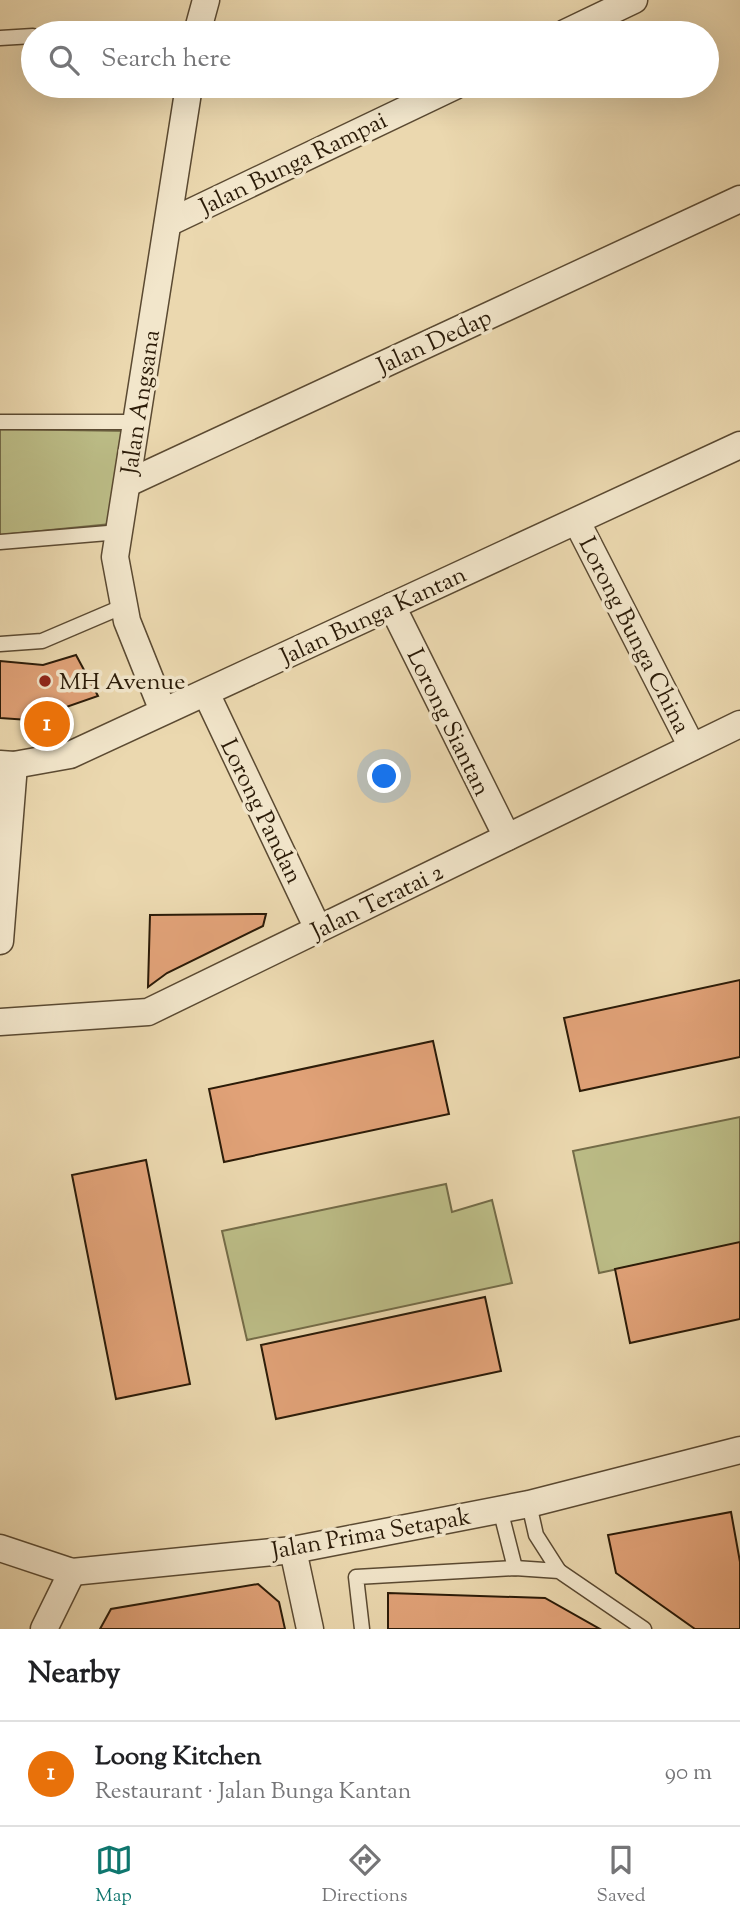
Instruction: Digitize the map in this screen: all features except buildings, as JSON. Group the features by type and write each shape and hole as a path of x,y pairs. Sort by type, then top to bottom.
{"street":[{"path":"200,21 206,0"},
{"path":"590,21 634,0"},
{"name":"Jalan Angsana","path":"163,711 127,621 116,557 187,98"},
{"name":"Jalan Bunga Rampai","path":"168,223 430,98"},
{"name":"Jalan Dedap","path":"128,483 740,199"},
{"name":"Jalan Bunga Kantan","path":"7,764 70,755 740,445"},
{"name":"Lorong Bunga China","path":"577,522 692,747"},
{"name":"Lorong Siantan","path":"392,606 507,838"},
{"name":"Lorong Pandan","path":"206,693 318,929"},
{"name":"Jalan Teratai 2","path":"0,1021 148,1012 740,724"},
{"path":"0,941 7,764"},
{"name":"Jalan Prima Setapak","path":"0,1548 72,1572 293,1550 528,1504 740,1450"},
{"path":"293,1550 310,1629"},
{"path":"44,1629 72,1572"}],"lane":[{"path":"0,38 21,37"},
{"path":"0,422 137,422"},
{"path":"0,542 120,532"},
{"path":"0,644 43,641 124,606"},
{"path":"528,1504 536,1535 559,1571 644,1629"},
{"path":"500,1509 515,1568"},
{"path":"362,1629 356,1577 515,1568 559,1571"}],"green space":[{"path":"0,429 128,431 111,524 0,535"},
{"path":"740,1117 740,1243 599,1273 573,1151"},
{"path":"446,1184 452,1212 492,1200 512,1283 247,1340 222,1231"}],"place":[{"name":"MH Avenue","path":"45,681"},
{"name":"Loong Kitchen","path":"47,724"}]}
